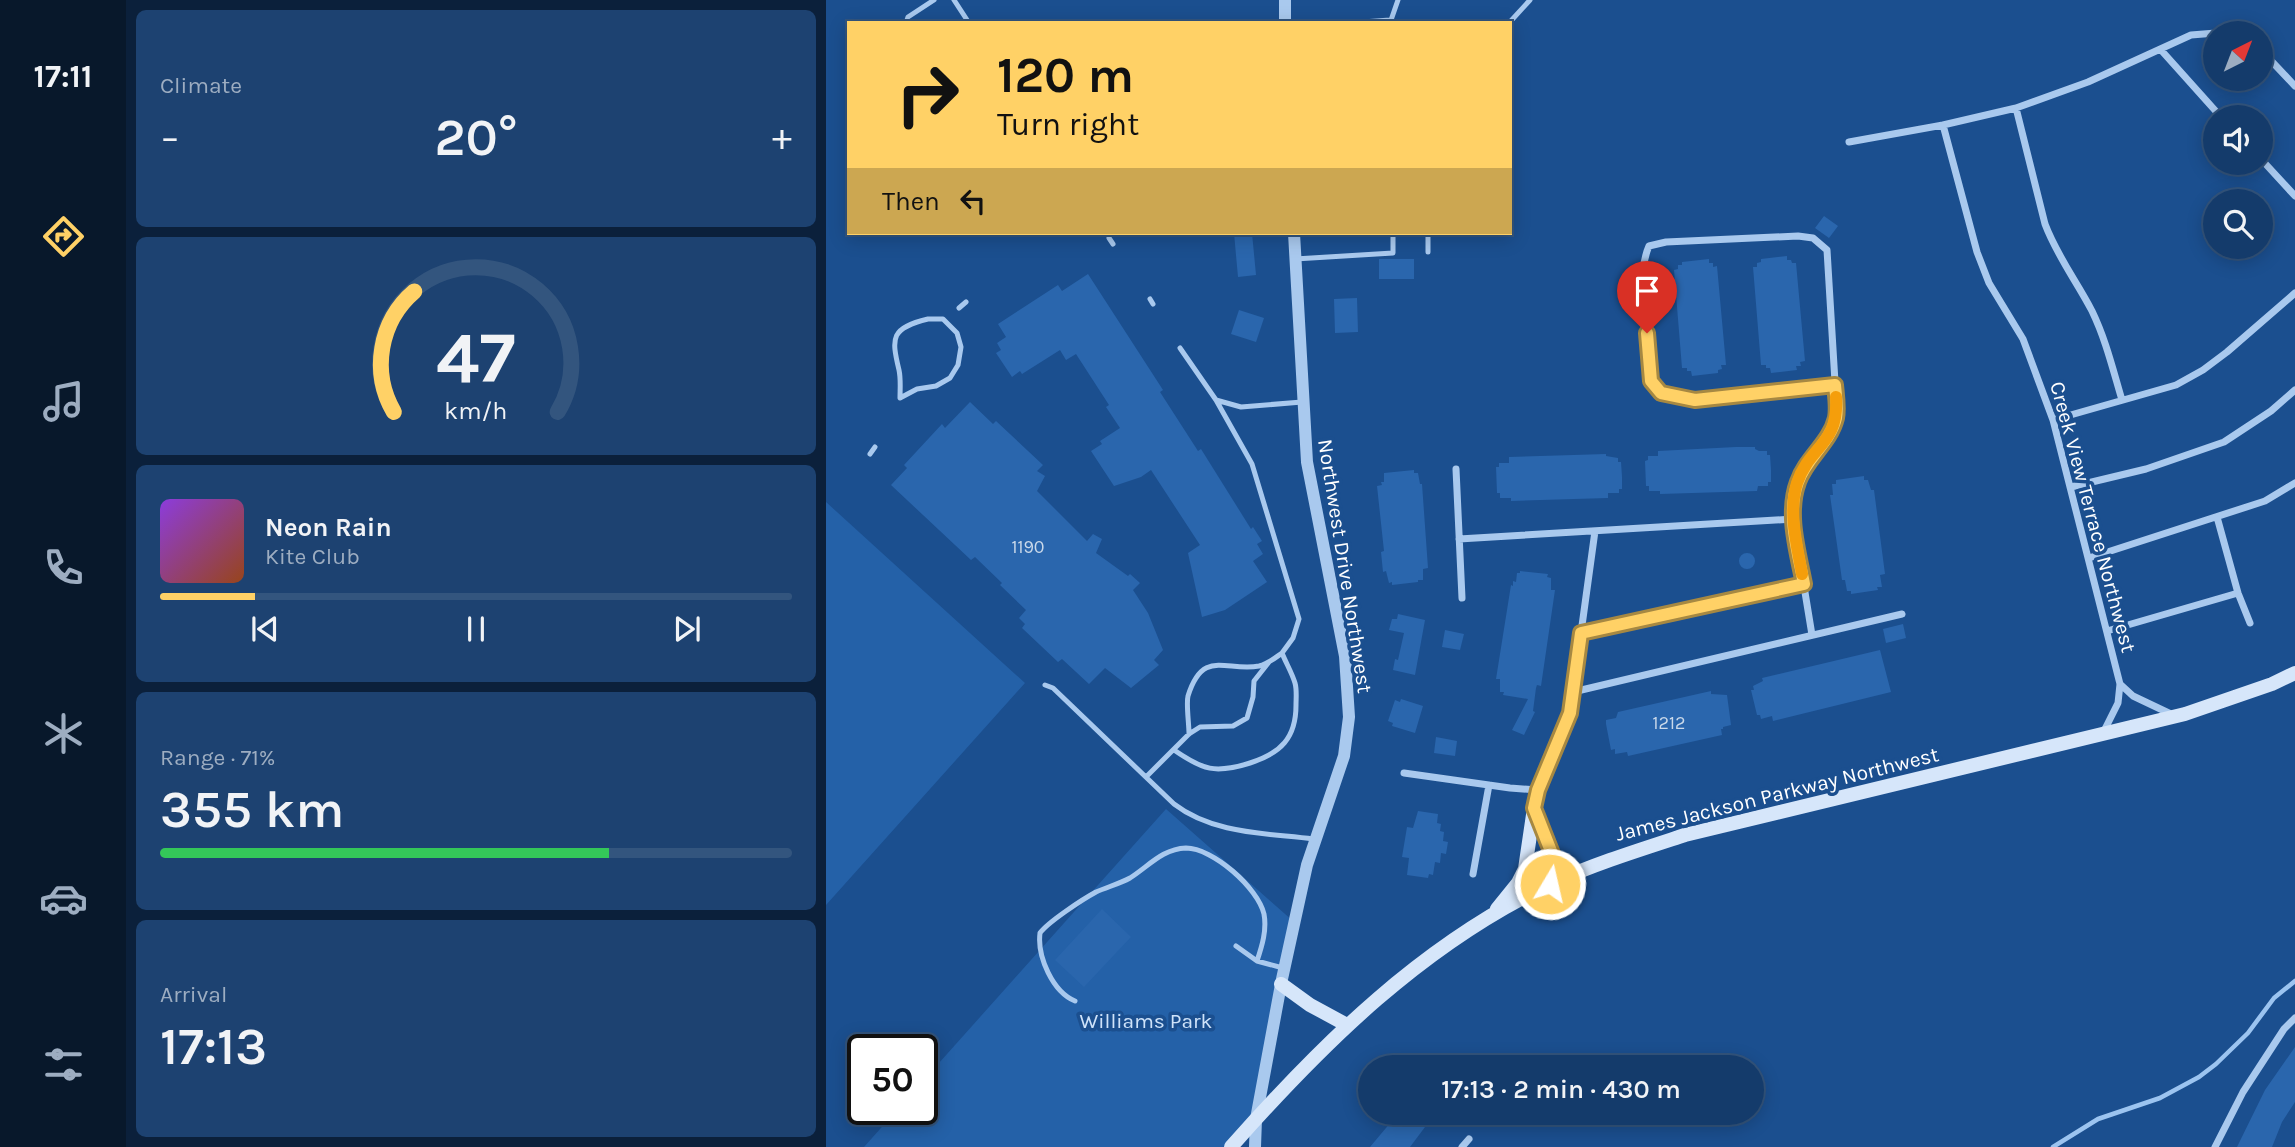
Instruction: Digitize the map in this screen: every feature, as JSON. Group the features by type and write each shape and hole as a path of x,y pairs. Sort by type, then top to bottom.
{"main road":[{"name":"James Jackson Parkway Northwest","path":"1231,1147 1347,1025 1416,966 1488,918 1562,879 1610,859 1685,835 2176,716 2272,684 2295,673"},
{"path":"1488,918 1509,895 1525,869 1534,808"},
{"path":"1281,984 1310,1005 1347,1025"}],"street":[{"path":"1284,0 1285,21"},
{"path":"1849,142 2016,108 2088,82 2191,35 2203,34"},
{"path":"2161,50 2210,105"},
{"path":"2273,63 2295,86"},
{"path":"2016,108 2048,233 2101,331 2122,400"},
{"name":"Creek View Terrace Northwest","path":"1943,125 1977,252 1989,284 2023,340 2053,420 2071,487 2120,684 2118,702 2103,734"},
{"path":"2273,172 2295,196"},
{"name":"Northwest Drive Northwest","path":"1255,1147 1256,1119 1284,968 1307,865 1344,756 1349,717 1345,656 1307,462 1294,235"},
{"path":"1812,635 1793,519 1797,485 1804,469 1832,431 1837,415 1827,250 1813,238 1798,236 1665,242 1649,246 1643,258 1642,285 1651,381 1661,393 1695,400 1835,385"},
{"path":"2053,420 2176,385 2203,370 2295,293"},
{"path":"2071,487 2147,470 2224,442 2271,411 2295,390"},
{"path":"1456,470 1462,598"},
{"path":"2089,558 2265,501 2295,483"},
{"path":"2217,517 2238,593 2250,623"},
{"path":"1459,539 1793,519"},
{"path":"1562,879 1534,808 1538,790 1570,713 1595,531"},
{"path":"1581,633 1804,584"},
{"path":"2107,631 2238,593"},
{"path":"1573,692 1902,614"},
{"name":"Creek View Terrace Northwest","path":"2120,684 2133,696 2176,716"},
{"path":"1404,773 1538,790"},
{"path":"1474,874 1489,785"},
{"path":"2215,1147 2243,1092 2284,1029 2295,1018"},
{"path":"1462,1147 1469,1139"}],"lane":[{"path":"907,21 908,17 934,0"},
{"path":"954,0 968,21"},
{"path":"1390,21 1398,0"},
{"path":"1511,21 1530,0"},
{"path":"1295,259 1392,253 1392,235"},
{"path":"1428,235 1428,252"},
{"path":"1109,238 1114,244"},
{"path":"958,308 966,302"},
{"path":"943,320 957,333 961,347 958,365 950,378 936,386 917,389 900,398 900,373 893,346 897,334 914,322 943,320"},
{"path":"1147,776 1189,734 1200,727 1233,726 1247,718 1254,681 1293,638 1299,619 1252,464 1216,400 1180,348"},
{"path":"1216,400 1241,407 1303,402"},
{"path":"870,454 875,447"},
{"path":"1174,750 1195,764 1218,770 1264,758 1286,744 1296,719 1296,685 1282,653"},
{"path":"1189,734 1187,698 1198,675 1209,665 1256,666 1269,663"},
{"path":"1045,685 1053,688 1174,804 1190,816 1219,827 1316,840"},
{"path":"1075,1001 1062,994 1053,980 1040,948 1040,933 1095,892 1131,877 1175,849 1192,849 1207,854 1240,878 1258,898 1265,922 1257,961"},
{"path":"1236,946 1257,961 1284,968"}],"green space":[{"path":"826,502 1025,683 826,905"},
{"name":"Williams Park","path":"1166,809 1293,921 1256,1116 1229,1147 864,1147 884,1125 938,1125 938,1064"}],"building":[{"path":"1824,216 1838,226 1829,238 1815,228"},
{"path":"1234,235 1252,235 1256,275 1238,277"},
{"path":"1787,256 1787,260 1796,263 1805,361 1800,362 1801,366 1796,366 1797,370 1771,373 1770,368 1761,365 1753,267 1757,267 1761,259"},
{"path":"1379,259 1414,259 1414,279 1379,279"},
{"path":"1709,259 1713,267 1717,266 1726,365 1721,365 1722,369 1718,370 1718,373 1692,376 1691,371 1682,368 1674,270 1678,269 1678,265 1682,265 1682,262"},
{"path":"1088,274 1163,390 1160,392 1198,451 1201,449 1251,529 1253,527 1262,541 1257,544 1263,554 1253,561 1267,582 1225,610 1202,617 1188,553 1200,545 1151,470 1141,477 1114,486 1091,451 1102,444 1100,441 1120,428 1106,407 1109,405 1076,354 1066,360 1060,350 1022,374 1020,371 1012,377 996,353 1001,350 997,343 1006,337 998,324 1058,285 1062,291"},
{"path":"1357,298 1358,332 1335,333 1334,299"},
{"path":"1239,310 1264,318 1256,342 1231,334"},
{"path":"970,402 993,424 996,421 1043,465 1037,471 1045,476 1037,491 1087,541 1093,534 1102,539 1096,553 1140,583 1133,590 1148,613 1163,650 1154,660 1159,665 1131,688 1105,668 1089,684 1062,659 1058,662 1022,628 1025,624 1019,618 1026,610 1000,585 1002,583 975,557 971,560 891,485 907,468 904,465 942,424 945,428"},
{"path":"1755,447 1759,451 1767,451 1767,455 1770,455 1771,470 1771,482 1768,482 1768,486 1758,486 1757,491 1660,494 1660,491 1649,491 1649,486 1646,486 1645,461 1648,456 1658,456 1658,451"},
{"path":"1606,454 1618,458 1618,462 1621,462 1622,477 1622,489 1619,489 1619,493 1608,493 1608,498 1511,501 1511,498 1500,498 1500,493 1497,493 1496,467 1499,467 1499,463 1509,463 1509,457"},
{"path":"1414,470 1422,484 1428,568 1423,569 1423,580 1392,585 1386,571 1383,572 1381,552 1384,551 1377,486 1384,482 1384,473"},
{"path":"1864,476 1871,490 1874,490 1885,574 1880,575 1882,587 1877,587 1878,590 1851,594 1851,591 1847,591 1845,580 1842,580 1830,495 1833,495 1832,484 1836,484 1836,480"},
{"path":"1744,553 1750,553 1755,561 1753,567 1744,569 1739,564 1739,558"},
{"path":"1517,573 1548,574 1547,577 1551,578 1551,590 1555,590 1541,686 1537,685 1535,712 1524,735 1512,730 1528,699 1503,695 1504,692 1500,692 1500,679 1496,679 1511,585 1513,586 1513,581 1516,582"},
{"path":"1398,614 1425,620 1415,675 1393,670 1404,633 1389,630 1392,619 1397,619"},
{"path":"1903,624 1906,638 1886,643 1883,629"},
{"path":"1445,630 1464,634 1460,650 1442,647"},
{"path":"1880,650 1891,692 1773,721 1772,716 1761,719 1760,715 1757,715 1751,690 1763,681 1762,678"},
{"path":"1711,691 1711,694 1727,695 1731,725 1721,729 1722,735 1628,756 1627,752 1615,754 1615,749 1611,750 1606,720 1616,718 1618,712"},
{"path":"1401,699 1423,706 1415,733 1392,726 1393,723 1388,721 1395,700 1400,702"},
{"path":"1436,737 1457,741 1455,756 1434,753"},
{"path":"1418,811 1438,814 1437,823 1441,824 1440,831 1444,832 1443,841 1448,842 1446,854 1441,853 1440,863 1435,862 1433,875 1429,874 1428,878 1407,875 1409,858 1402,857 1407,827 1413,828"},
{"path":"1102,909 1131,937 1084,987 1055,960"},
{"path":"2295,1047 2295,1102 2282,1122 2272,1147 2237,1147 2265,1090"},
{"path":"1388,1125 1426,1125 1410,1147 1370,1147"}],"waterway":[{"path":"2053,1147 2098,1119 2160,1098 2199,1077 2248,1033 2274,998 2295,981"}],"slow traffic":[{"path":"1802,574 1793,519 1797,485 1804,469 1832,431 1837,415 1836,397"}],"route":[{"path":"1550,884 1562,879 1534,808 1538,790 1570,713 1581,633 1804,584 1793,519 1797,485 1804,469 1832,431 1837,415 1835,385 1695,400 1661,393 1651,381 1647,333"}]}
